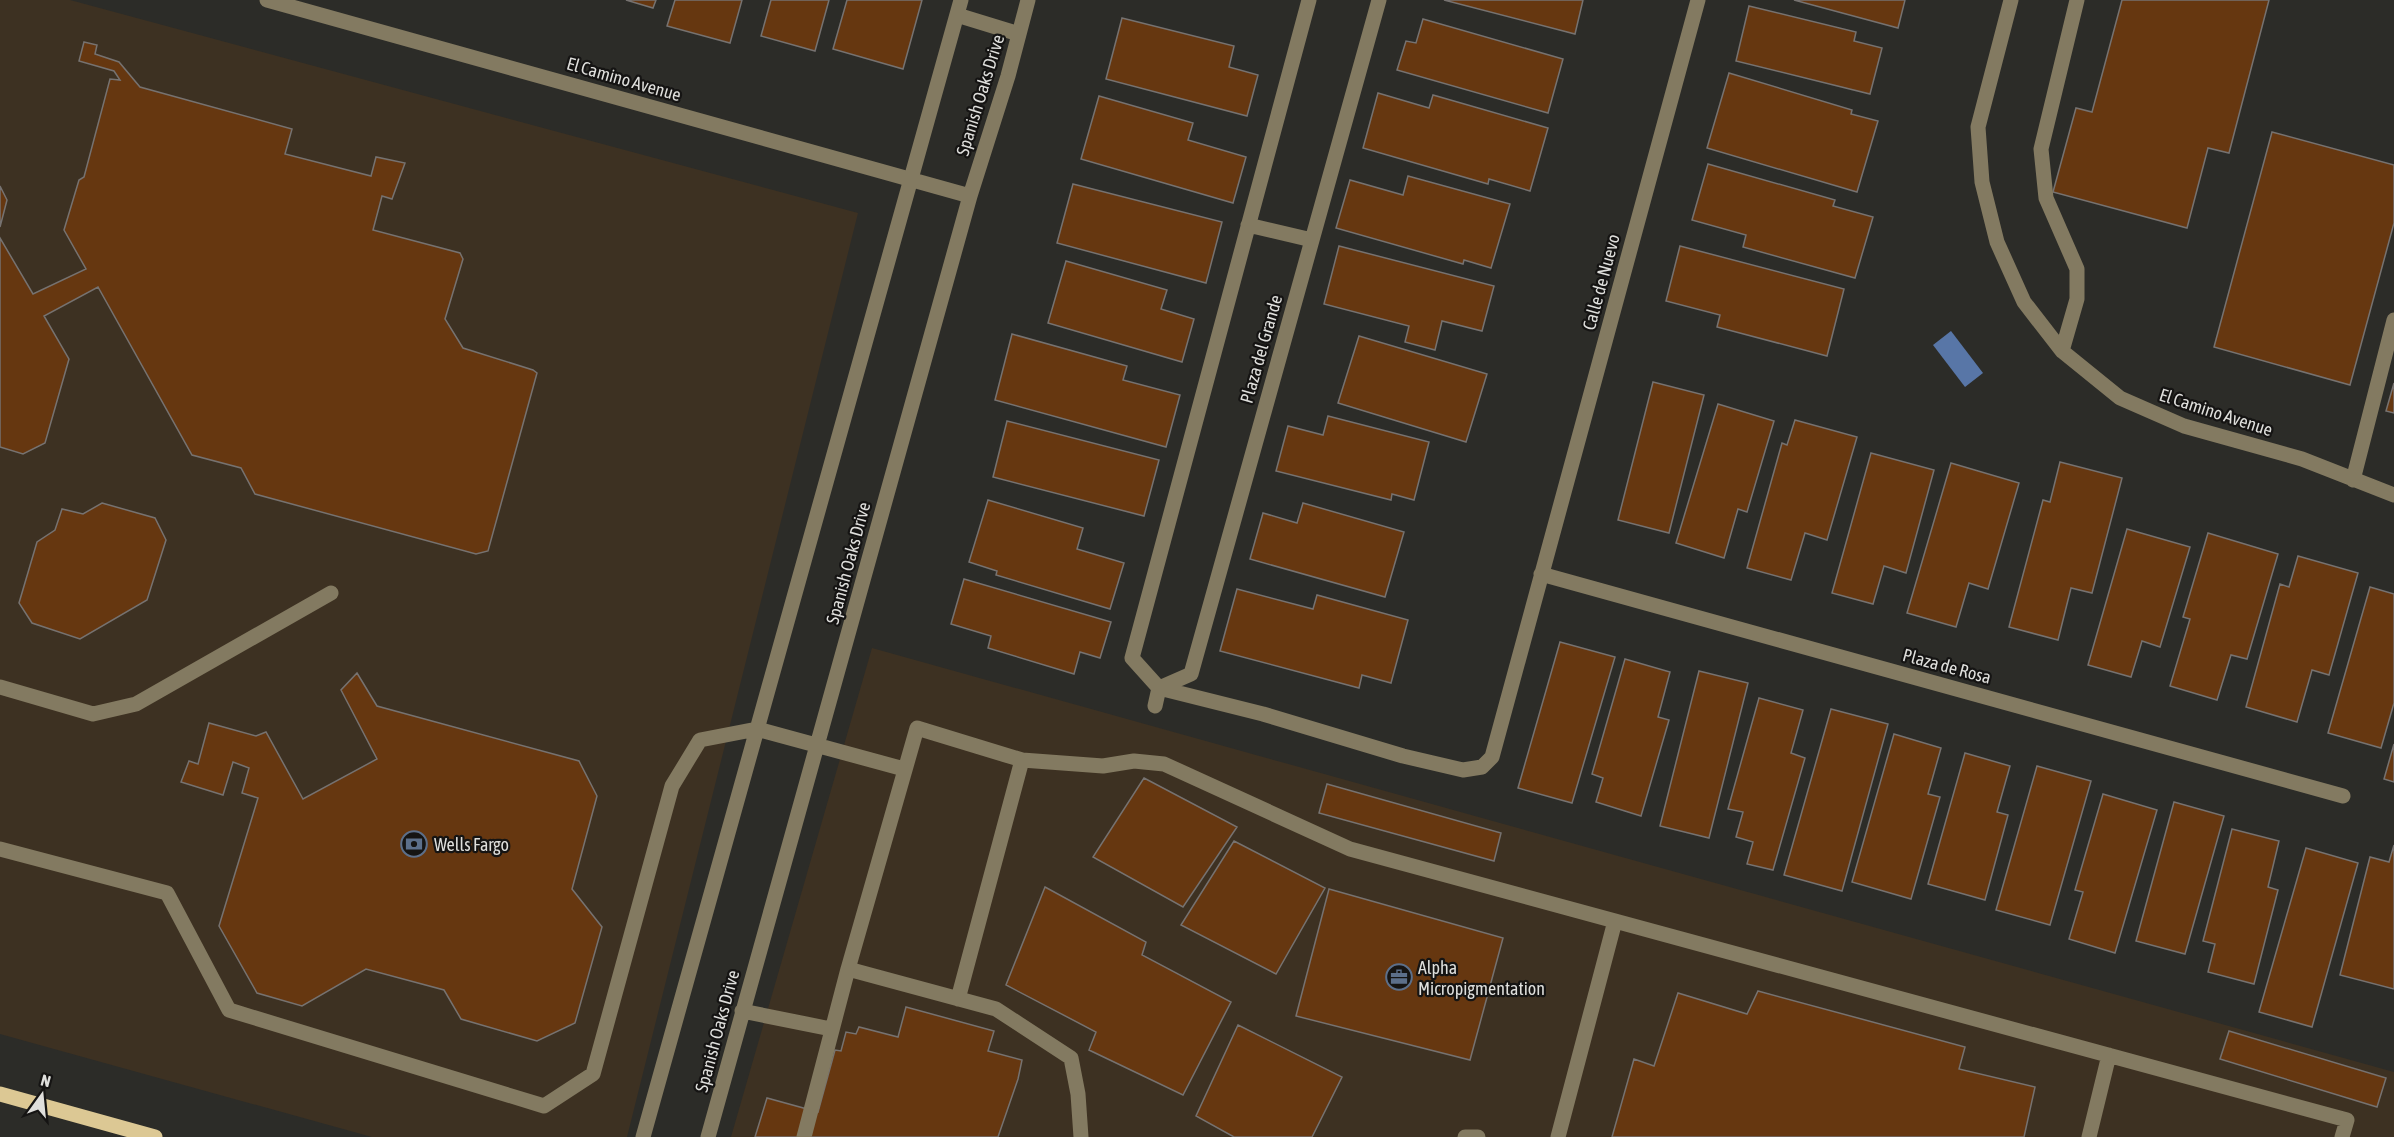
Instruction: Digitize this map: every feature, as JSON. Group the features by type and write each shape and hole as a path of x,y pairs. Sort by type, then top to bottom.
{"main road":[{"path":"0,1094 155,1137"}],"street":[{"name":"El Camino Avenue","path":"267,0 970,196"},
{"name":"Spanish Oaks Drive","path":"708,1137 970,196 1028,0"},
{"path":"1155,706 1159,688 1132,658 1309,0"},
{"name":"Plaza del Grande","path":"1159,688 1191,674 1379,0"},
{"name":"Calle de Nuevo","path":"1159,688 1263,714 1403,756 1464,770 1482,767 1492,757 1698,0"},
{"name":"El Camino Avenue","path":"2011,0 1978,127 1982,182 1997,243 2024,302 2062,351 2120,398 2184,426 2301,459 2394,495"},
{"path":"2062,351 2077,299 2077,269 2046,198 2041,149 2077,0"},
{"path":"643,1137 959,8 1019,34"},
{"path":"1248,225 1312,240"},
{"path":"2354,480 2394,320"},
{"name":"Plaza de Rosa","path":"1541,574 2343,796"},
{"path":"0,687 93,714 135,704 331,593"},
{"path":"804,1137 831,1029 917,728 1022,760 1103,766 1134,761 1164,764 1350,849 2347,1120 2342,1137"},
{"path":"0,849 167,893 229,1010 544,1106 593,1074 672,786 700,740 757,729 904,769"},
{"path":"958,999 1022,760"},
{"path":"1558,1137 1615,921"},
{"path":"848,969 996,1009 1071,1058 1078,1094 1081,1137"},
{"path":"742,1011 831,1029"},
{"path":"2089,1137 2109,1055"},
{"path":"1465,1137 1478,1137"}],"shaded area":[{"path":"0,0 70,0 858,213 627,1137 372,1137 0,1034"},
{"path":"872,648 2394,1072 2394,1137 731,1137"}],"water":[{"path":"1951,331 1983,373 1965,387 1933,345"}],"building":[{"path":"626,0 656,0 653,8"},
{"path":"675,0 742,0 730,43 667,26"},
{"path":"771,0 829,0 815,51 761,36"},
{"path":"847,0 922,0 903,69 833,49"},
{"path":"1444,0 1583,0 1575,34"},
{"path":"1794,0 1905,0 1898,28"},
{"path":"2122,0 2269,0 2229,153 2208,148 2187,228 2053,192 2076,108 2092,112"},
{"path":"1749,6 1856,32 1854,41 1882,48 1870,94 1736,61"},
{"path":"1122,18 1234,46 1229,67 1258,75 1247,116 1106,79"},
{"path":"1423,19 1563,59 1548,113 1397,70 1406,41 1416,43"},
{"path":"84,42 97,45 95,54 119,62 140,87 292,129 285,154 371,176 376,157 405,163 392,199 382,196 373,230 460,253 463,259 445,319 463,348 537,373 488,551 476,554 255,494 241,468 192,455 98,287 44,316 69,359 45,443 23,454 0,447 0,238 33,294 86,269 64,230 79,180 84,177 110,79 120,80 114,71 79,61"},
{"path":"1729,73 1852,110 1851,114 1878,121 1857,192 1707,148"},
{"path":"1378,93 1429,108 1433,95 1548,128 1530,191 1489,179 1488,184 1363,148"},
{"path":"1099,96 1193,123 1188,140 1246,157 1233,203 1081,159"},
{"path":"2272,132 2394,165 2394,223 2350,385 2214,347"},
{"path":"1708,164 1835,200 1833,206 1873,217 1855,278 1743,247 1746,235 1692,220"},
{"path":"1408,176 1510,204 1491,268 1464,260 1463,264 1336,228 1350,180 1403,195"},
{"path":"1073,184 1222,222 1206,283 1057,243"},
{"path":"0,186 7,200 0,227"},
{"path":"1339,246 1494,286 1482,331 1442,321 1435,350 1405,342 1409,326 1324,304"},
{"path":"1680,246 1844,289 1827,356 1717,327 1720,315 1666,301"},
{"path":"1066,261 1167,290 1161,309 1194,319 1182,362 1048,323"},
{"path":"1012,334 1127,366 1123,380 1180,395 1166,447 995,400"},
{"path":"1359,336 1487,374 1466,442 1338,403"},
{"path":"1653,382 1704,395 1669,533 1618,520"},
{"path":"2394,383 2394,413 2386,411"},
{"path":"1718,404 1774,421 1747,512 1738,509 1724,558 1676,543"},
{"path":"1328,416 1429,442 1414,500 1392,494 1391,500 1276,471 1288,426 1323,435"},
{"path":"1795,420 1857,437 1827,540 1805,533 1791,580 1747,568 1782,443 1787,445"},
{"path":"1007,421 1159,460 1144,516 993,477"},
{"path":"1871,453 1934,470 1906,573 1884,566 1873,604 1832,593"},
{"path":"2060,462 2122,478 2092,593 2071,588 2058,640 2009,627 2043,500 2050,502"},
{"path":"1951,463 2019,483 1988,589 1969,583 1956,627 1907,613"},
{"path":"988,500 1083,528 1077,549 1124,563 1110,609 996,575 997,571 969,562"},
{"path":"102,503 155,518 166,540 147,600 80,639 32,623 19,603 37,542 55,530 62,509 83,514"},
{"path":"1303,503 1404,532 1385,597 1250,559 1263,513 1297,523"},
{"path":"2127,529 2190,547 2160,647 2142,641 2131,677 2088,665"},
{"path":"2208,533 2278,554 2247,659 2231,655 2217,700 2170,686 2190,619 2183,617"},
{"path":"2298,556 2358,573 2329,675 2312,670 2297,722 2246,707 2280,584 2289,587"},
{"path":"964,579 1111,622 1100,658 1080,652 1074,674 988,648 991,636 951,624"},
{"path":"2370,587 2394,594 2394,703 2381,748 2328,733"},
{"path":"1237,589 1313,609 1317,595 1408,620 1391,683 1362,675 1359,688 1220,651"},
{"path":"1560,642 1615,657 1572,803 1518,788"},
{"path":"1625,659 1670,672 1658,717 1669,720 1641,816 1596,802 1603,778 1592,774"},
{"path":"1699,671 1748,683 1709,838 1660,826"},
{"name":"Wells Fargo","path":"357,673 377,706 579,761 597,796 572,889 602,927 575,1023 537,1041 461,1019 444,990 366,969 302,1006 257,993 219,926 258,798 242,793 249,768 233,762 223,795 181,782 189,761 198,764 209,723 256,736 266,732 303,799 377,759 341,690"},
{"path":"1759,698 1803,710 1791,753 1805,758 1773,870 1747,864 1753,842 1736,837 1743,812 1728,809"},
{"path":"1831,709 1888,724 1842,891 1784,875"},
{"path":"1894,734 1941,748 1928,794 1940,797 1911,899 1852,882"},
{"path":"2394,744 2394,782 2384,779"},
{"path":"1965,753 2010,766 1997,812 2008,815 1985,900 1928,884"},
{"path":"2037,766 2091,781 2050,925 1996,910"},
{"path":"1144,778 1237,827 1183,907 1093,857"},
{"path":"1327,784 1501,833 1494,861 1319,813"},
{"path":"2103,794 2157,810 2115,953 2069,939 2083,892 2075,890"},
{"path":"2174,802 2224,816 2185,954 2136,941"},
{"path":"2232,829 2279,841 2268,887 2278,890 2254,984 2208,972 2215,944 2203,941"},
{"path":"1234,841 1325,888 1276,974 1181,925"},
{"path":"2394,845 2394,989 2340,975 2370,857 2389,862"},
{"path":"2306,848 2358,863 2312,1027 2259,1012"},
{"path":"1045,887 1146,942 1142,955 1231,1002 1183,1095 1089,1050 1096,1032 1006,985"},
{"name":"Alpha Micropigmentation","path":"1329,889 1503,938 1470,1060 1296,1016"},
{"path":"1758,991 1965,1047 1959,1069 2035,1087 2024,1137 1612,1137 1634,1059 1654,1066 1678,993 1747,1014"},
{"path":"906,1007 994,1031 988,1051 1022,1060 1018,1079 998,1137 755,1137 767,1098 818,1112 835,1050 841,1051 846,1032 856,1034 859,1027 898,1037"},
{"path":"1238,1025 1342,1077 1312,1137 1234,1137 1196,1116"},
{"path":"2229,1031 2386,1078 2377,1107 2220,1059"}],"place":[{"name":"Wells Fargo","path":"414,844"},
{"name":"Alpha Micropigmentation","path":"1399,977"}]}
